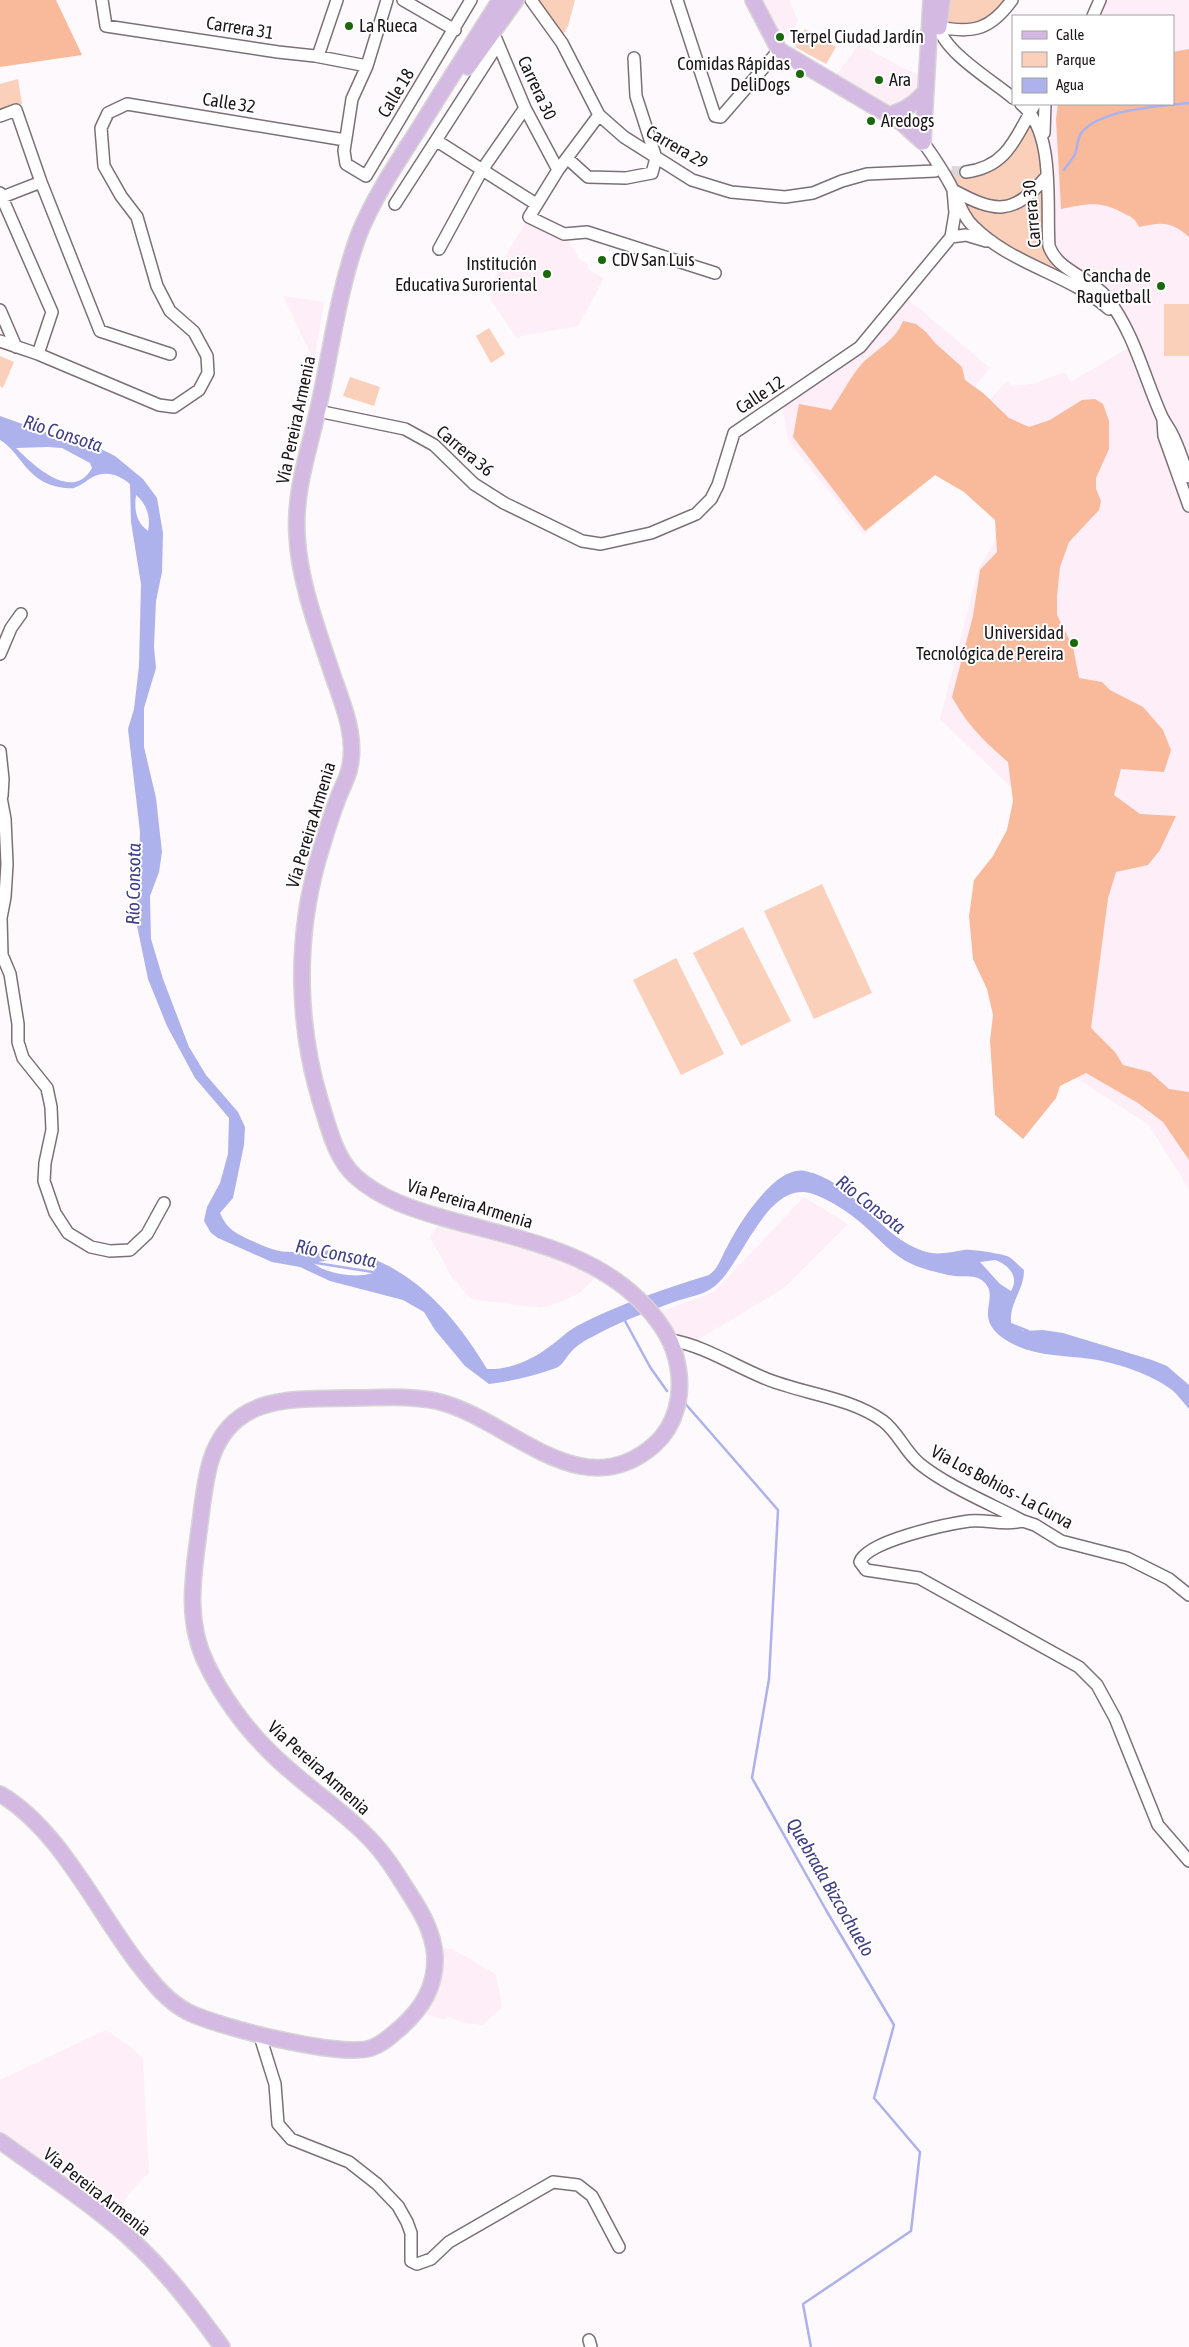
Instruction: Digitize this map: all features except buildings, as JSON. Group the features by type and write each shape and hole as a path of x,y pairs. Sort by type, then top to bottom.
{"main road":[{"name":"Vía Pereira Armenia","path":"493,32 500,0"},
{"name":"Vía Pereira Armenia","path":"0,1794 18,1804 46,1832 122,1944 166,1996 195,2015 259,2033 332,2050 373,2048 408,2022 423,2004 431,1985 435,1958 432,1937 421,1912 380,1851 360,1829 281,1763 258,1740 206,1664 197,1638 191,1599 205,1483 218,1440 240,1417 268,1403 290,1399 404,1398 433,1400 472,1412 551,1458 567,1464 584,1468 618,1466 656,1444 668,1429 675,1413 680,1393 679,1370 670,1340 654,1316 614,1276 567,1254 427,1214 378,1192 356,1178 344,1164 330,1132 316,1086 304,1030 302,962 308,900 319,856 348,774 352,745 347,719 309,600 297,535 298,500 305,458 318,411 340,300 361,229 391,172 429,111 493,32 516,0"},
{"path":"752,0 779,50 888,114 923,142"},
{"path":"923,142 932,0"},
{"path":"939,27 942,0"},
{"path":"888,114 903,111 915,103 926,91"},
{"name":"Vía Pereira Armenia","path":"0,2141 124,2234 179,2289 222,2347"}],"street":[{"name":"Carrera 31","path":"102,0 106,26 278,52 318,56 367,66"},
{"path":"318,56 337,0"},
{"path":"345,140 352,99 367,66 387,0"},
{"path":"403,0 455,30"},
{"name":"Calle 18","path":"345,140 346,164 366,176 455,30 471,0"},
{"name":"Carrera 29","path":"532,0 562,43 599,116 624,137 692,180 731,192 784,197 813,193 842,181 867,174 935,171"},
{"path":"676,0 715,116 721,117 779,50"},
{"path":"1012,0 1001,15 984,28 958,31 939,27 941,36 951,48 1012,97"},
{"path":"1093,15 1100,0"},
{"path":"396,204 436,141 493,32"},
{"name":"Carrera 30","path":"493,32 525,108 558,170"},
{"path":"927,57 931,51 938,48 951,48"},
{"path":"568,159 588,177 626,178 652,173 656,158 636,96 634,58"},
{"name":"Calle 32","path":"38,354 159,405 174,407 199,390 208,373 207,356 194,332 170,312 161,294 144,248 137,217 121,196 104,166 100,128 108,113 127,104 345,140"},
{"path":"1045,105 1045,150"},
{"path":"439,249 482,170 525,108"},
{"path":"966,172 987,167 1005,154 1032,108"},
{"name":"Carrera 30","path":"1032,108 1045,150 1051,252 1066,267 1102,293 1118,316 1135,344 1162,418 1172,433 1189,477"},
{"path":"0,116 16,110 41,182 100,331 170,354"},
{"path":"599,116 558,170 529,217 564,234 587,232 715,273"},
{"path":"436,141 536,204"},
{"path":"923,142 942,169 953,190 955,213 952,236 974,237 993,244"},
{"path":"953,190 984,206 1007,207 1027,198 1046,177"},
{"path":"0,342 38,354 52,312 0,196 41,182"},
{"name":"Carrera 30","path":"953,190 966,219 993,244 1085,292 1118,316"},
{"name":"Calle 12","path":"582,541 601,544 618,541 651,533 696,514 710,499 718,485 734,433 860,347 952,236"},
{"path":"0,310 16,346"},
{"name":"Carrera 36","path":"318,411 404,429 434,445 474,484 513,508 582,541"},
{"name":"Carrera 30","path":"1162,418 1164,436 1189,506"},
{"path":"0,654 11,628 21,614"},
{"path":"0,752 3,779 1,794 7,864 5,897 1,918 2,955 10,974 18,1024 18,1042 23,1058 47,1088 52,1130 45,1163 44,1181 55,1213 68,1233 91,1246 110,1251 130,1250 147,1234 164,1203"},
{"name":"Vía Los Bohios - La Curva","path":"670,1340 706,1350 763,1378 845,1403 882,1421 920,1464 1023,1521 1035,1525 1061,1541 1127,1558 1169,1579 1189,1595"},
{"path":"1023,1521 1010,1524 971,1521 895,1539 870,1549 860,1562 866,1570 919,1578 1079,1667 1097,1685 1115,1718 1158,1825 1189,1861"},
{"path":"259,2033 275,2084 278,2124 292,2139 349,2162 377,2184 398,2206 407,2222 411,2233 411,2261 418,2264 431,2259 449,2242 553,2182 578,2185 592,2196 619,2248"}],"shaded area":[{"path":"0,0 56,0 82,55 0,67"},
{"name":"Terpel Ciudad Jardín","path":"753,0 789,0 798,21 779,50"},
{"name":"Universidad Tecnológica de Pereira","path":"1100,0 1189,0 1189,1189 1148,1124 1012,1037 1028,852 1016,792 940,719 979,567 1006,524 935,468 864,535 788,440 782,401 860,347 904,296 990,368 975,386 990,399 1007,381 1012,386 1032,384 1065,372 1071,382 1135,344 1124,324 1055,258 1035,120 1035,105 1174,105 1174,15 1093,15"},
{"name":"Ara","path":"859,44 903,68 927,78 926,91 888,115 831,82"},
{"path":"1189,49 1189,237 1177,228 1166,224 1139,227 1130,216 1101,205 1093,204 1061,209 1056,119 1058,105 1174,105 1174,52"},
{"name":"Institución Educativa Suroriental","path":"529,217 564,234 580,260 588,265 587,269 604,278 578,326 516,337 490,298 497,270"},
{"path":"283,296 324,302 314,361"},
{"path":"903,321 916,324 926,332 935,343 962,367 965,380 983,393 1009,418 1029,427 1050,420 1082,400 1095,399 1103,404 1109,421 1109,449 1096,478 1096,489 1101,501 1099,510 1069,542 1060,567 1057,615 1073,647 1079,678 1102,682 1110,690 1143,707 1163,730 1171,750 1164,772 1121,769 1114,795 1140,814 1176,816 1160,850 1148,865 1116,872 1108,898 1091,1028 1115,1052 1123,1065 1150,1072 1169,1089 1189,1092 1189,1160 1163,1122 1138,1103 1086,1073 1060,1086 1056,1098 1023,1139 995,1115 990,1041 993,1015 987,989 973,959 969,916 974,880 993,856 1007,830 1013,801 1008,762 991,747 964,717 952,697 973,616 980,570 997,552 995,520 964,492 935,475 865,531 793,437 799,404 831,410 860,366 895,335"},
{"path":"804,1197 848,1224 784,1288 697,1340 672,1337 658,1313 714,1292"},
{"path":"441,1221 530,1246 599,1273 581,1292 541,1308 471,1299 451,1276 430,1237"},
{"path":"439,1948 452,1949 496,1974 502,2007 483,2025 465,2023 447,2016 445,2020 419,2012"},
{"path":"106,2030 127,2044 144,2061 149,2172 129,2194 112,2222 0,2141 0,2080"}],"green space":[{"path":"538,0 575,0 568,26 561,38"},
{"path":"942,0 1012,0 983,28 939,27"},
{"path":"805,29 836,47 826,64 795,47"},
{"path":"18,79 22,104 0,110 0,84"},
{"path":"1030,111 1040,129 1049,246 1118,316 974,227 942,169 966,172 997,162"},
{"path":"1164,304 1189,304 1189,356 1164,356"},
{"path":"489,328 505,354 491,363 476,336"},
{"path":"0,356 14,362 3,388 0,386"},
{"path":"350,377 380,387 374,406 343,396"},
{"path":"822,884 872,993 814,1019 764,911"},
{"path":"743,927 791,1021 741,1046 693,953"},
{"path":"676,958 724,1054 681,1075 633,980"}],"water":[{"path":"0,416 59,437 89,443 115,456 143,479 157,498 163,533 162,572 156,601 154,647 156,668 144,708 144,747 156,798 162,852 159,872 150,896 151,939 163,979 189,1047 206,1075 238,1112 245,1127 244,1145 233,1198 220,1213 232,1230 268,1248 279,1251 349,1252 380,1262 399,1272 434,1299 449,1315 487,1369 496,1369 505,1368 530,1359 574,1328 593,1318 659,1291 709,1275 718,1266 749,1211 770,1186 782,1177 794,1172 805,1171 838,1185 892,1233 923,1251 949,1253 973,1250 1009,1257 1024,1270 1022,1284 1012,1309 1011,1324 1024,1331 1043,1330 1063,1333 1167,1366 1189,1385 1189,1409 1164,1384 1123,1366 1091,1359 1031,1351 1011,1343 998,1334 991,1326 988,1318 989,1289 981,1279 939,1273 906,1261 850,1214 816,1195 799,1192 784,1197 758,1224 726,1274 710,1289 641,1314 601,1332 578,1345 561,1365 556,1368 523,1378 489,1384 465,1366 435,1330 424,1312 403,1300 330,1281 300,1267 272,1262 218,1238 211,1233 204,1221 207,1207 220,1183 228,1154 229,1118 195,1078 167,1026 148,979 135,916 138,894 140,832 128,729 134,709 139,666 141,584 131,522 130,484 111,474 101,474 74,488 51,485 42,481 28,470 13,451 0,440","holes":["16,448 62,448 90,463 92,468 84,478 74,482 64,482 53,478 43,471","136,495 145,507 148,516 148,531 138,520","329,1260 368,1264 376,1272 361,1275 344,1275 319,1267 313,1263","995,1260 1008,1268 1014,1281 1011,1291 1000,1284 980,1262"]}],"waterway":[{"path":"1174,104 1189,103"},
{"path":"1064,170 1075,154 1080,134 1091,124 1103,118 1132,110 1168,105"},
{"name":"Río Consota","path":"738,1230 750,1212"},
{"name":"Río Consota","path":"310,1262 379,1273"},
{"path":"624,1319 650,1367 667,1391"},
{"name":"Río Consota","path":"1008,1323 1028,1331"},
{"name":"Quebrada Bizcochuelo","path":"683,1401 778,1510 769,1679 752,1778 826,1910 894,2025 874,2098 920,2152 911,2231 803,2304 811,2347"}],"tunnel":[{"path":"935,171 966,172"}],"place":[{"name":"La Rueca","path":"349,26"},
{"name":"Terpel Ciudad Jardín","path":"780,37"},
{"name":"Comidas Rápidas DeliDogs","path":"800,74"},
{"name":"Ara","path":"879,80"},
{"name":"Aredogs","path":"871,121"},
{"name":"CDV San Luis","path":"602,260"},
{"name":"Institución Educativa Suroriental","path":"547,274"},
{"name":"Cancha de Raquetball","path":"1161,286"},
{"name":"Universidad Tecnológica de Pereira","path":"1074,643"}]}
